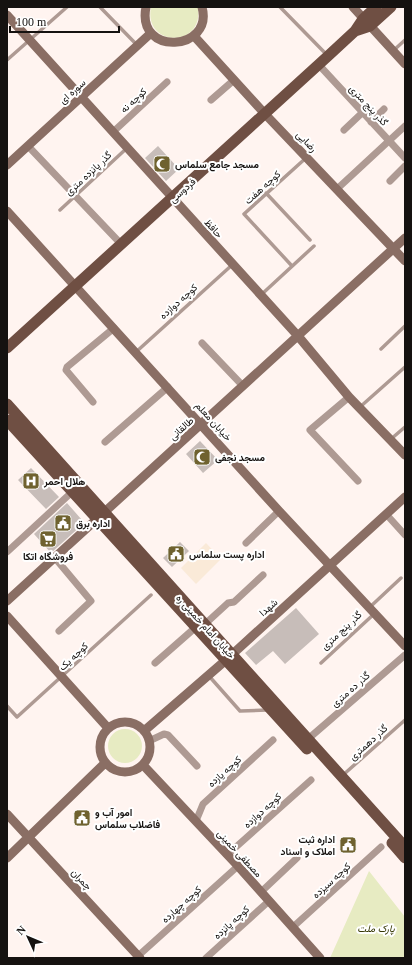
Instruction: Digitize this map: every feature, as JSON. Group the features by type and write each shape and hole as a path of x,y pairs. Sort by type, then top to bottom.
{"main road":[{"name":"فردوسی","path":"367,22 376,7"},
{"name":"فردوسی","path":"7,348 122,245 355,31 391,7"},
{"name":"خیابان امام خمینی ره","path":"7,404 101,516 200,626 308,739 405,848"},
{"name":"خیابان امام خمینی ره","path":"7,420 72,492 101,516"},
{"name":"خیابان امام خمینی ره","path":"229,657 270,710 405,858"}],"street":[{"path":"146,7 145,17 151,33 160,39 173,43 186,40 194,36 203,20 202,7"},
{"path":"353,7 405,64"},
{"name":"حافظ","path":"7,15 298,336 349,396 405,455"},
{"name":"سوره ای","path":"7,165 151,33"},
{"name":"رضایی","path":"194,36 265,114 405,261"},
{"name":"گذر پنج متری","path":"319,65 405,158"},
{"path":"211,100 234,80"},
{"name":"کوچه نه","path":"113,132 167,82"},
{"path":"371,122 384,109"},
{"path":"344,130 363,112"},
{"path":"337,189 405,126"},
{"path":"28,146 122,245"},
{"path":"390,180 405,166"},
{"name":"خیابان معلم","path":"7,211 202,424 279,511 405,646"},
{"name":"طالقانی","path":"7,601 405,238"},
{"path":"93,402 66,370 67,367 114,328"},
{"path":"202,343 243,386"},
{"path":"105,442 168,387"},
{"path":"349,396 310,430 358,481"},
{"path":"7,552 72,492"},
{"name":"شهدا","path":"144,731 208,676 405,497"},
{"path":"246,543 279,511"},
{"path":"386,514 405,535"},
{"path":"55,558 91,601 60,631"},
{"path":"155,664 228,603 234,602 263,575"},
{"path":"7,616 108,728"},
{"name":"گذر ده متری","path":"308,739 405,655"},
{"path":"124,721 132,722 144,731 149,741 150,749 148,758 143,765 132,771 120,772 112,769 105,763 99,750 100,742 108,728 115,723 124,721"},
{"path":"149,741 164,734 168,734 197,766"},
{"name":"کوچه یازده","path":"196,821 203,804 273,740"},
{"path":"7,858 105,763"},
{"name":"مصطفی خمینی","path":"143,765 238,866 320,958"},
{"name":"کوچه دوازده","path":"227,855 311,780"},
{"name":"چمران","path":"7,814 139,957"},
{"name":"کوچه سیزده","path":"293,928 382,847"},
{"path":"261,892 297,858"},
{"name":"کوچه چهارده","path":"139,957 238,866"},
{"name":"کوچه پانزده","path":"206,958 269,901"}],"lane":[{"path":"7,60 66,7"},
{"path":"100,7 137,46"},
{"path":"280,7 328,56"},
{"path":"393,51 405,40"},
{"name":"گذر پانزده متری","path":"60,210 127,148"},
{"name":"کوچه هفت","path":"292,266 244,214 307,157"},
{"path":"266,193 310,240"},
{"path":"260,295 314,246"},
{"name":"کوچه دوازده","path":"136,352 233,264"},
{"path":"381,350 405,326"},
{"path":"360,408 405,366"},
{"path":"391,439 405,427"},
{"name":"گذر پنج متری","path":"321,662 402,578"},
{"name":"کوچه یک","path":"7,706 17,717 150,595"},
{"path":"208,676 240,711 270,710"},
{"name":"گذر دهمتری","path":"342,777 405,720"}],"shaded area":[{"path":"206,543 221,559 196,584 181,568"}],"green space":[{"path":"151,7 198,7 197,21 192,30 184,36 174,38 164,36 156,30 151,20"},
{"path":"122,729 128,729 132,730 139,736 142,746 141,753 135,760 128,763 122,763 118,762 111,756 108,749 108,743 109,739 115,732"},
{"name":"پارک ملت","path":"369,871 405,917 405,958 330,958"}],"building":[{"name":"مسجد جامع سلماس","path":"158,146 179,169 166,181 145,158"},
{"name":"مسجد نجفی","path":"200,441 218,460 203,473 186,454"},
{"path":"31,468 59,497 46,509 18,480"},
{"name":"اداره برق","path":"67,503 82,520 83,524 51,553 34,534"},
{"name":"اداره پست سلماس","path":"180,542 189,551 172,567 163,558"},
{"path":"296,608 319,634 285,664 273,651 256,665 245,653"}],"place":[{"name":"مسجد جامع سلماس","path":"162,164"},
{"name":"مسجد نجفی","path":"202,457"},
{"name":"هلال احمر","path":"31,481"},
{"name":"اداره برق","path":"63,523"},
{"name":"فروشگاه اتکا","path":"48,539"},
{"name":"اداره پست سلماس","path":"176,554"},
{"name":"امور آب و فاضلاب سلماس","path":"82,818"},
{"name":"اداره ثبت املاک و اسناد","path":"348,845"}]}
